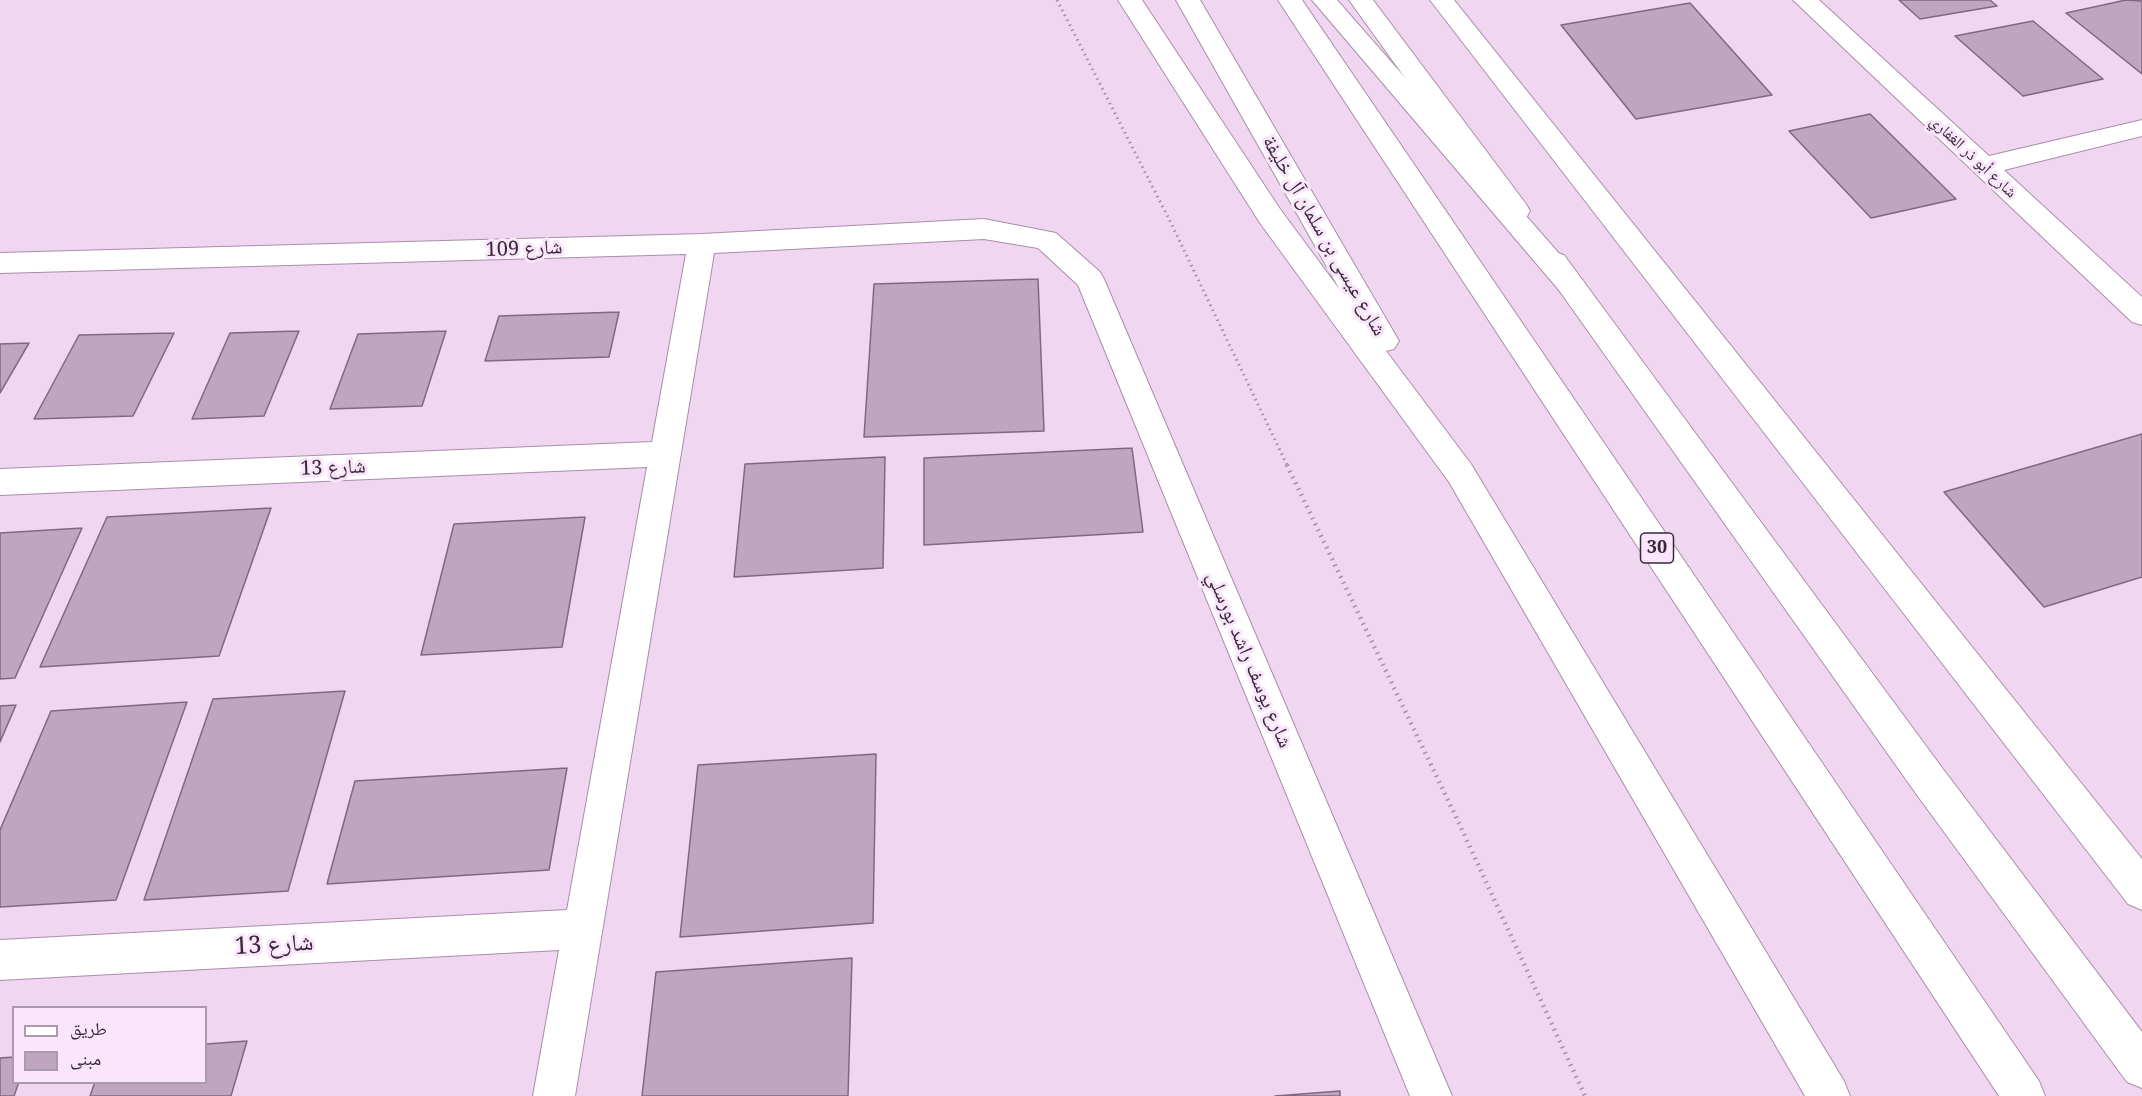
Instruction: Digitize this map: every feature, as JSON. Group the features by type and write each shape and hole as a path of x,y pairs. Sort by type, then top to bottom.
{"main road":[{"path":"1130,0 1270,216 1460,473 1829,1096"},
{"name":"شارع عيسى بن سلمان آل خليفة","path":"1188,0 1460,473"},
{"name":"30","path":"1290,0 2024,1096"},
{"path":"1324,0 1574,289"},
{"path":"1361,0 1574,289 1923,772 2142,1067"},
{"path":"1442,0 2142,890"},
{"name":"شارع أبو ذر الغفاري","path":"1805,0 2142,314"},
{"path":"1984,166 2142,128"},
{"name":"شارع 109","path":"0,263 702,244 984,229 1046,240"},
{"name":"شارع يوسف راشد بورسلي","path":"1046,240 1090,279 1431,1096"},
{"path":"554,1096 702,244"},
{"name":"شارع 13","path":"0,482 666,454"},
{"name":"شارع 13","path":"0,960 583,929"}],"path":[{"path":"1057,0 1190,263 1457,819 1584,1096"}],"building":[{"path":"1899,0 1990,0 1997,6 1920,19"},
{"path":"2126,0 2142,1 2142,74 2066,13"},
{"path":"1690,3 1772,95 1636,119 1561,25"},
{"path":"2033,21 2103,79 2023,96 1955,36"},
{"path":"1870,114 1956,199 1871,218 1789,131"},
{"path":"1038,279 1044,431 864,437 874,284"},
{"path":"619,312 609,357 485,361 499,316"},
{"path":"299,331 264,416 192,419 230,333"},
{"path":"446,331 422,406 330,409 358,334"},
{"path":"174,333 133,416 34,419 79,335"},
{"path":"29,343 0,393 0,344"},
{"path":"2142,434 2142,577 2044,607 1944,492"},
{"path":"1132,448 1143,532 924,545 924,458"},
{"path":"885,457 883,568 734,577 745,464"},
{"path":"271,508 219,656 40,667 107,517"},
{"path":"585,517 562,647 421,655 454,524"},
{"path":"82,528 15,678 0,679 0,533"},
{"path":"345,691 288,891 144,900 213,699"},
{"path":"187,702 116,900 0,907 0,830 51,711"},
{"path":"16,705 0,742 0,706"},
{"path":"876,754 873,923 680,937 698,765"},
{"path":"567,768 549,870 327,884 355,781"},
{"path":"852,958 848,1096 642,1096 656,972"},
{"path":"247,1041 231,1096 90,1096 94,1084 207,1084 207,1044"},
{"path":"12,1057 12,1084 18,1084 14,1096 0,1096 0,1058"},
{"path":"1340,1091 1340,1096 1275,1096"}]}
